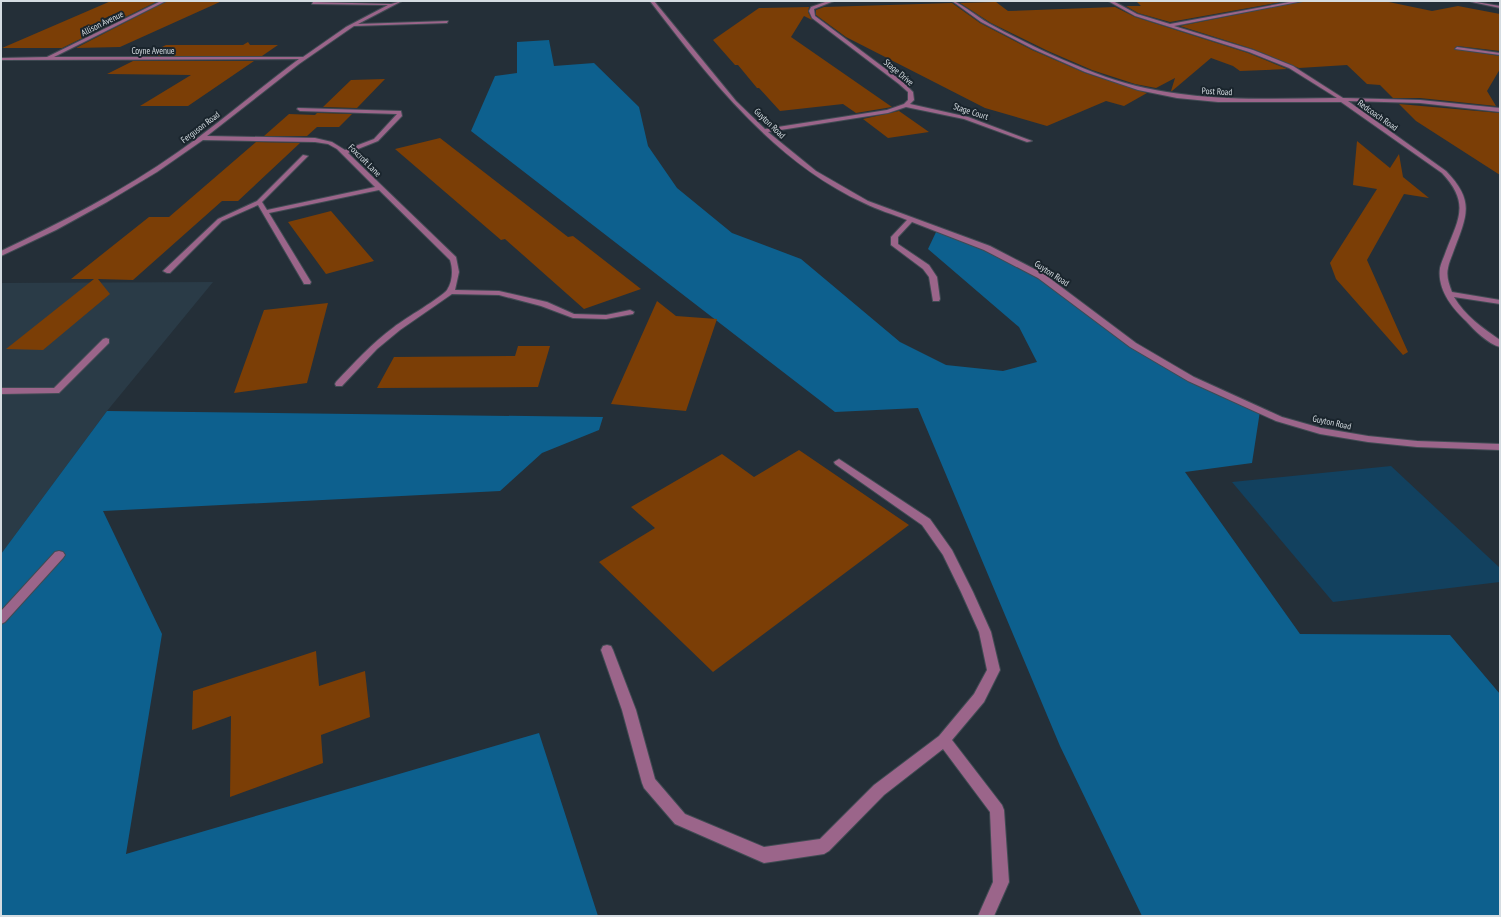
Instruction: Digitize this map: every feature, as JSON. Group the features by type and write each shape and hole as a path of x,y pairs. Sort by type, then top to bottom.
{"street":[{"name":"Allison Avenue","path":"48,58 164,1"},
{"name":"Ferguson Road","path":"1,254 57,228 119,193 202,138 306,58 352,25 400,1"},
{"name":"Guyton Road","path":"652,1 720,86 765,131 794,157 832,184 866,202 987,248 1034,272 1056,286 1132,344 1160,362 1227,397 1279,419 1320,431 1368,439 1417,444 1500,447"},
{"name":"Stage Drive","path":"832,1 814,6 811,9 812,15 908,88 912,96 906,105"},
{"name":"Post Road","path":"954,1 972,15 993,27 1080,70 1138,88 1177,96 1210,99 1421,101 1500,110"},
{"name":"Redcoach Road","path":"1110,1 1131,13 1237,46 1280,62 1304,74 1432,163 1450,178 1459,192 1464,206 1463,215 1442,277 1449,294 1462,314 1500,344"},
{"path":"1169,26 1301,1"},
{"path":"1472,1 1500,6"},
{"path":"313,3 393,4"},
{"path":"362,19 388,24"},
{"path":"352,25 447,22"},
{"path":"1457,48 1500,54"},
{"name":"Coyne Avenue","path":"1,59 306,58"},
{"path":"765,131 888,110 906,105"},
{"name":"Stage Court","path":"906,105 966,118 1029,141"},
{"path":"300,109 399,112 400,115 376,140 345,152"},
{"name":"Foxcroft Lane","path":"202,138 315,140 335,145 345,152 453,259 456,267 456,273 450,292"},
{"path":"167,271 220,220 259,202 305,156"},
{"path":"265,212 380,188"},
{"path":"259,202 307,282"},
{"path":"910,220 894,237 895,245 926,267 933,277 936,298"},
{"path":"339,384 374,348 397,328 450,292 499,293 544,304 573,316 606,317 630,312"},
{"path":"1449,294 1500,302"},
{"path":"1,391 56,391 106,341"},
{"path":"607,650 629,710 649,783 680,819 764,855 824,846 879,790 944,740 979,698 994,670 985,632 948,554 926,522 839,462"},
{"path":"1,619 59,555"},
{"path":"944,740 996,810 1001,882 986,916"}],"shaded area":[{"path":"549,40 554,66 594,63 639,107 648,146 677,188 732,233 801,259 900,342 946,365 1003,371 1037,362 1019,327 928,249 937,230 1020,265 1160,362 1260,411 1252,463 1185,472 1300,634 1450,635 1500,694 1500,916 1142,916 1060,746 918,408 835,412 471,131 495,76 517,73 517,42"},
{"path":"213,282 107,411 1,554 1,283"},
{"path":"107,411 603,417 599,430 542,453 500,491 103,511 162,634 126,854 539,733 598,916 1,916 1,554"},
{"path":"1391,466 1500,568 1500,582 1333,602 1232,482"}],"building":[{"path":"111,1 158,1 62,48 2,48"},
{"path":"167,1 222,1 120,47 76,48"},
{"path":"1136,1 1287,1 1170,22 1138,13 1126,6 1141,6"},
{"path":"1304,1 1384,1 1432,11 1458,6 1500,14 1500,51 1457,46 1454,49 1500,56 1500,69 1487,91 1496,106 1420,98 1393,98 1380,85 1367,84 1347,65 1299,68 1253,49 1180,26"},
{"path":"996,2 1008,11 1115,7 1135,17 1248,53 1287,69 1240,71 1233,66 1211,58 1172,91 1175,78 1156,88 1135,84 1092,70 1048,51 991,23 960,3"},
{"path":"952,3 980,23 1032,50 1085,73 1147,93 1124,106 1106,101 1047,126 985,108 846,37 816,15 816,10 824,7"},
{"path":"809,7 808,12 812,20 804,16 791,37 892,107 856,113 843,104 780,111 713,40 759,8"},
{"path":"248,42 250,45 278,45 262,56 144,56 166,45 243,45"},
{"path":"133,61 254,61 188,106 140,106 191,75 107,74"},
{"path":"385,79 357,108 323,107 351,80"},
{"path":"1399,104 1500,113 1500,175 1416,121"},
{"path":"899,111 929,132 888,138 863,119"},
{"path":"317,113 352,114 339,127 317,127 307,136 264,136 289,114 315,115"},
{"path":"440,138 568,237 573,236 641,289 584,309 505,239 501,240 395,149"},
{"path":"1357,141 1390,168 1399,154 1403,177 1429,198 1404,194 1367,260 1408,352 1403,355 1336,279 1330,263 1377,189 1353,185"},
{"path":"256,142 300,143 238,201 222,201 133,280 98,279 110,294 43,350 6,349 94,279 71,279 149,217 169,217"},
{"path":"331,211 374,261 326,274 288,222"},
{"path":"657,301 676,316 717,319 686,411 611,404"},
{"path":"328,303 307,383 234,393 264,310"},
{"path":"518,346 550,346 538,387 377,388 394,357 515,356"},
{"path":"799,450 909,525 713,672 599,562 655,528 631,507 722,454 754,477"},
{"path":"316,651 319,686 365,671 370,717 321,735 323,763 230,797 231,716 192,730 193,691"}]}
